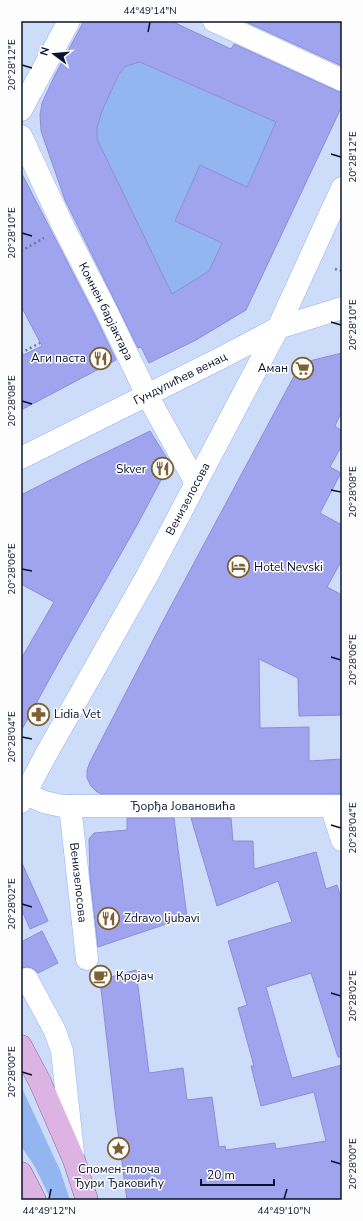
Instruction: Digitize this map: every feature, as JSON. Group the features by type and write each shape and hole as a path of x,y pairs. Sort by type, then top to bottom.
{"main road":[{"path":"21,1046 40,1082 74,1160 87,1200"},
{"path":"21,1173 35,1200"}],"street":[{"path":"21,110 70,21"},
{"path":"214,21 342,80"},
{"name":"Комнен барјактара","path":"21,136 64,228 110,317 147,395 196,483"},
{"name":"Венизелосова","path":"23,798 147,576 278,328 342,188"},
{"name":"Гундулићев венац","path":"21,458 278,328 342,308"},
{"name":"Ђорђа Јовановића","path":"23,798 70,806 336,806"},
{"name":"Венизелосова","path":"70,806 86,958"},
{"path":"336,806 342,840"},
{"path":"27,979 55,1031 62,1051 74,1160"}],"path":[{"path":"335,269 342,271"},
{"path":"21,353 40,343"}],"shaded area":[{"path":"140,62 276,122 209,271 172,294 97,139 97,128 102,111 119,74 126,66","holes":["200,165 219,174 175,221"]},
{"path":"21,1086 60,1170 70,1200 51,1200 35,1167 21,1146"}],"building":[{"path":"84,21 171,21 231,49 234,44 342,92 342,106 246,310 196,340 149,363 141,347 138,348 65,200 41,131 40,115 42,103","holes":["140,62 276,122 247,187 200,165 175,221 222,243 209,271 172,294 97,139 97,128 102,111 119,74 126,66"]},
{"path":"244,21 342,21 342,66"},
{"path":"21,172 116,360 21,410 21,356 42,346 21,306"},
{"path":"342,353 342,411 335,426 342,431 342,445 330,467 341,473 320,513 342,525 342,560 327,587 342,595 342,715 299,716 298,678 259,659 260,728 309,727 309,761 342,759 342,794 102,794 97,792 91,786 87,778 87,770 90,762 164,619 301,363"},
{"path":"150,431 170,463 136,527 21,731 21,659 54,602 21,584 21,495"},
{"path":"127,818 174,818 187,917 98,947 90,877 89,839 94,833 127,830"},
{"path":"191,818 231,818 233,841 253,841 254,869 316,852 326,889 337,885 342,901 342,1057 338,1057 311,973 266,987 292,1078 342,1065 342,1200 127,1200 100,980 136,970 149,1073 183,1068 187,1100 212,1097 219,1147 225,1146 226,1150 275,1143 276,1149 326,1141 314,1092 261,1106 251,1066 254,1066 238,1008 247,1005 228,941 292,922 278,881 217,906"},
{"path":"21,861 48,921 30,929 21,908"},
{"path":"42,931 58,963 38,973 34,969 28,967 21,968 21,942"}],"place":[{"name":"Аги паста","path":"101,358"},
{"name":"Аман","path":"303,368"},
{"name":"Skver","path":"162,469"},
{"name":"Hotel Nevski","path":"239,567"},
{"name":"Lidia Vet","path":"39,714"},
{"name":"Zdravo ljubavi","path":"108,918"},
{"name":"Кројач","path":"101,976"},
{"name":"Спомен-плоча Ђури Ђаковићу","path":"119,1148"}]}
